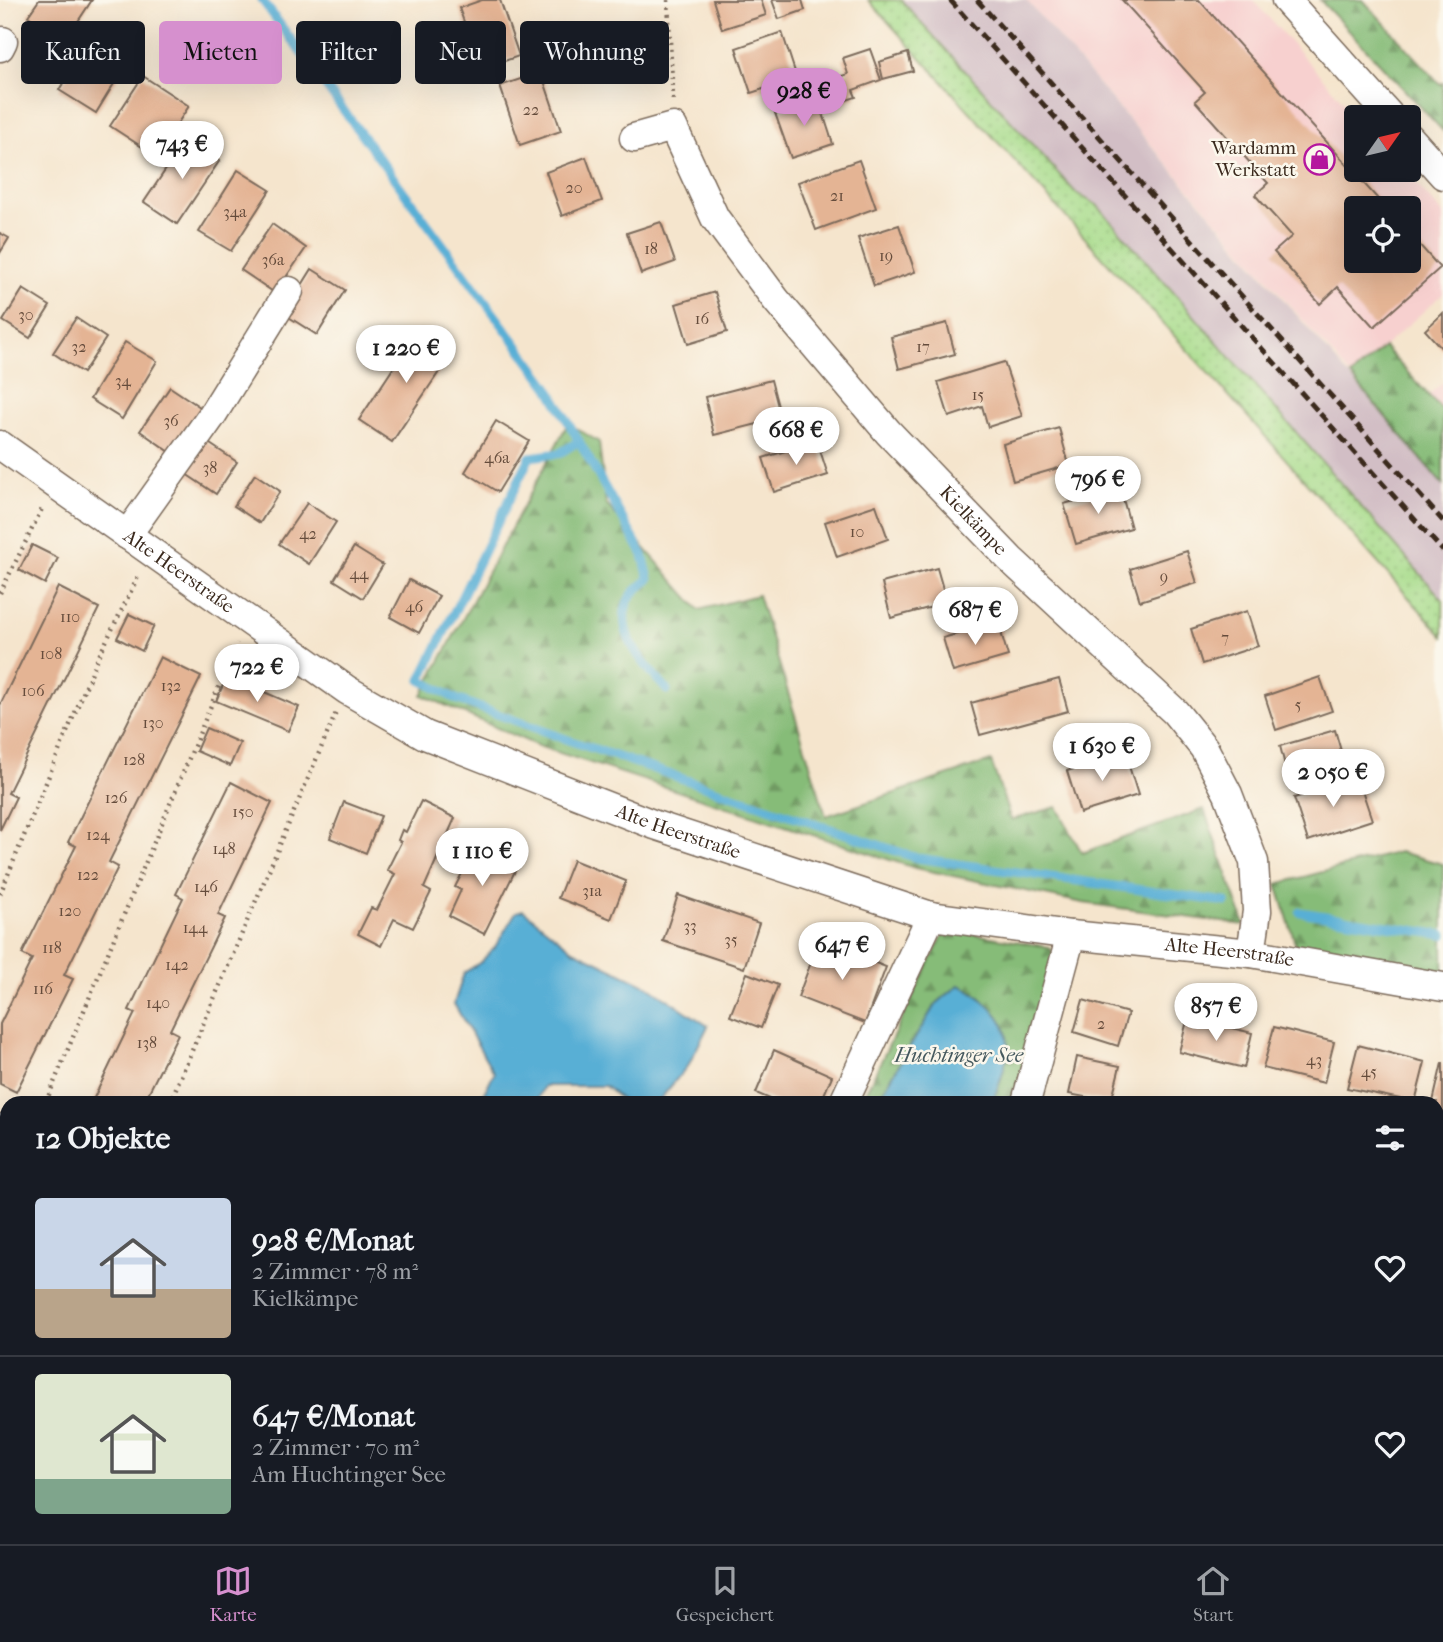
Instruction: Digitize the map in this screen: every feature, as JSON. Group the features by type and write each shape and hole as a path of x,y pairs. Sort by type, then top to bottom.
{"street":[{"path":"1286,0 1380,105"},
{"path":"634,138 673,127"},
{"name":"Kielkämpe","path":"673,127 715,218 776,300 888,432 1010,558 1175,712 1205,748 1228,794 1254,862 1256,911 1251,953"},
{"path":"1421,150 1443,175"},
{"path":"127,535 211,417 289,291"},
{"name":"Alte Heerstraße","path":"0,445 347,690 425,735 642,820 932,916 1071,935 1251,953 1443,988"},
{"path":"847,1096 932,916"},
{"path":"1028,1096 1071,935"}],"path":[{"path":"668,0 673,127"},
{"path":"0,593 55,484"},
{"path":"0,894 96,662 151,551"},
{"path":"48,1096 228,661 248,621"},
{"path":"173,1096 347,690"}],"shaded area":[{"path":"901,0 1026,0 1443,485 1443,600 1097,205 1076,194"},
{"path":"1026,0 1253,0 1346,105 1344,105 1344,182 1415,182 1443,214 1443,294 1351,376"},
{"path":"1443,382 1443,411 1429,395"}],"green space":[{"path":"868,0 901,0 1076,193 1097,205 1443,600 1443,636 1241,409"},
{"path":"1320,0 1363,0 1440,84 1443,83 1443,131"},
{"path":"1384,347 1443,411 1443,485 1351,376"},
{"path":"568,423 599,442 606,504 699,610 758,595 826,816 991,761 1011,820 1057,807 1082,853 1204,809 1245,925 1083,903 915,868 538,746 422,695"},
{"path":"1399,852 1443,864 1443,971 1298,952 1277,884"},
{"path":"946,929 1049,947 1055,955 1017,1096 995,1096 1007,1052 1005,1029 999,1017 986,1003 959,985 935,1005 881,1096 864,1096"}],"water":[{"path":"523,910 573,950 648,986 708,1026 689,1064 663,1096 617,1096 605,1086 544,1086 539,1096 478,1096 484,1093 494,1073 454,1004 464,973 481,962 495,947 516,912"},
{"name":"Huchtinger See","path":"959,985 986,1003 999,1017 1005,1028 1007,1052 995,1096 881,1096 935,1005"}],"building":[{"path":"39,0 92,0 78,21 35,21 28,16"},
{"path":"482,0 500,0 519,56 506,60 506,21 464,21 459,8"},
{"path":"713,0 761,0 766,15 722,29"},
{"path":"772,0 802,0 805,10 779,19"},
{"path":"1122,0 1199,0 1344,161 1344,182 1363,182 1375,196 1344,196 1344,273 1421,273 1421,247 1440,268 1374,327 1338,287 1320,304 1274,252 1292,236 1255,195 1268,183 1195,101 1205,92"},
{"path":"782,32 797,78 751,93 736,48"},
{"path":"870,49 881,80 853,90 856,97 829,106 821,83 848,74 843,58"},
{"path":"908,53 913,71 883,79 879,62"},
{"path":"145,77 189,106 156,156 110,126 138,84 145,84"},
{"path":"520,79 520,84 545,84 561,131 520,145 500,86"},
{"path":"63,84 114,84 96,113 59,90"},
{"path":"818,98 833,144 791,158 775,113"},
{"path":"187,138 220,160 177,224 144,202"},
{"path":"586,157 602,201 562,216 546,172"},
{"path":"859,160 876,208 816,230 798,182"},
{"path":"238,170 270,190 231,251 199,232"},
{"path":"661,222 675,262 641,274 627,233"},
{"path":"272,224 306,248 275,293 241,270"},
{"path":"899,225 915,272 874,286 858,238"},
{"path":"0,233 9,238 0,253"},
{"path":"312,269 345,290 317,335 284,314"},
{"path":"23,289 50,306 30,338 3,321"},
{"path":"715,292 727,332 688,344 676,304"},
{"path":"1443,313 1443,350 1425,330"},
{"path":"76,318 106,338 83,373 53,353"},
{"path":"947,323 955,354 899,369 891,337"},
{"path":"419,329 453,351 392,442 359,420"},
{"path":"125,342 157,361 122,419 90,399"},
{"path":"1004,362 1022,416 988,427 982,406 949,417 938,382"},
{"path":"771,380 781,418 714,435 705,397"},
{"path":"170,387 203,409 173,454 140,431"},
{"path":"496,421 529,441 498,492 465,472"},
{"path":"1059,428 1069,465 1013,481 1003,444"},
{"path":"204,440 237,462 216,494 183,472"},
{"path":"817,441 828,475 774,492 763,458"},
{"path":"255,474 280,491 260,523 234,506"},
{"path":"1120,488 1131,528 1076,544 1064,504"},
{"path":"307,503 336,522 309,564 279,544"},
{"path":"876,505 888,539 837,557 825,522"},
{"path":"32,545 58,558 45,584 19,570"},
{"path":"354,547 383,565 363,598 334,580"},
{"path":"1187,551 1197,583 1140,601 1130,569"},
{"path":"937,568 947,603 891,618 882,583"},
{"path":"409,580 439,596 419,633 390,617"},
{"path":"58,587 99,608 8,793 16,797 0,830 0,705"},
{"path":"1247,611 1258,646 1202,664 1191,629"},
{"path":"129,614 154,626 142,651 117,638"},
{"path":"998,622 1008,656 953,672 943,638"},
{"path":"160,657 201,677 109,862 118,867 64,975 73,979 16,1092 0,1084 0,1024 32,959 22,954 76,846 68,842"},
{"path":"227,676 299,707 288,731 216,701"},
{"path":"1320,677 1332,711 1276,730 1265,696"},
{"path":"1059,679 1068,711 980,735 971,703"},
{"path":"206,728 240,743 230,766 196,751"},
{"path":"1335,730 1345,765 1289,781 1280,746"},
{"path":"1125,753 1138,795 1080,813 1067,771"},
{"path":"1358,778 1372,820 1308,841 1294,798"},
{"path":"231,782 272,803 218,915 225,918 170,1030 178,1034 147,1096 95,1096 135,1013 129,1010 183,898 176,894"},
{"path":"421,801 455,818 424,888 431,892 413,928 394,919 381,946 358,934 371,908 377,910 395,874 387,870 401,842 398,840 402,830 406,832"},
{"path":"344,802 381,816 366,853 330,838"},
{"path":"477,844 518,865 484,934 449,916 461,890 455,887"},
{"path":"573,860 626,881 611,919 558,898"},
{"path":"678,895 759,923 744,968 663,941"},
{"path":"819,941 886,967 865,1023 798,997"},
{"path":"747,973 778,985 761,1028 730,1016"},
{"path":"1083,1000 1128,1013 1118,1046 1074,1032"},
{"path":"1188,1017 1252,1033 1244,1068 1179,1052"},
{"path":"1274,1027 1334,1042 1324,1083 1263,1068"},
{"path":"1358,1045 1425,1062 1416,1096 1386,1096 1347,1088"},
{"path":"774,1050 832,1076 824,1096 763,1096 756,1093"},
{"path":"1077,1057 1120,1066 1112,1096 1069,1094"},
{"path":"1442,1063 1443,1063 1443,1096 1434,1096"}],"waterway":[{"path":"262,0 549,388 643,555 649,579 629,599 625,624 634,649 667,690"},
{"path":"579,441 560,453 530,457 421,680 456,699 571,741 917,858 1226,902"},
{"path":"1300,912 1443,935"}],"railway":[{"path":"950,0 1443,551"},
{"path":"977,0 1443,521"}],"place":[{"name":"Wardamm Werkstatt","path":"1319,159"}]}
